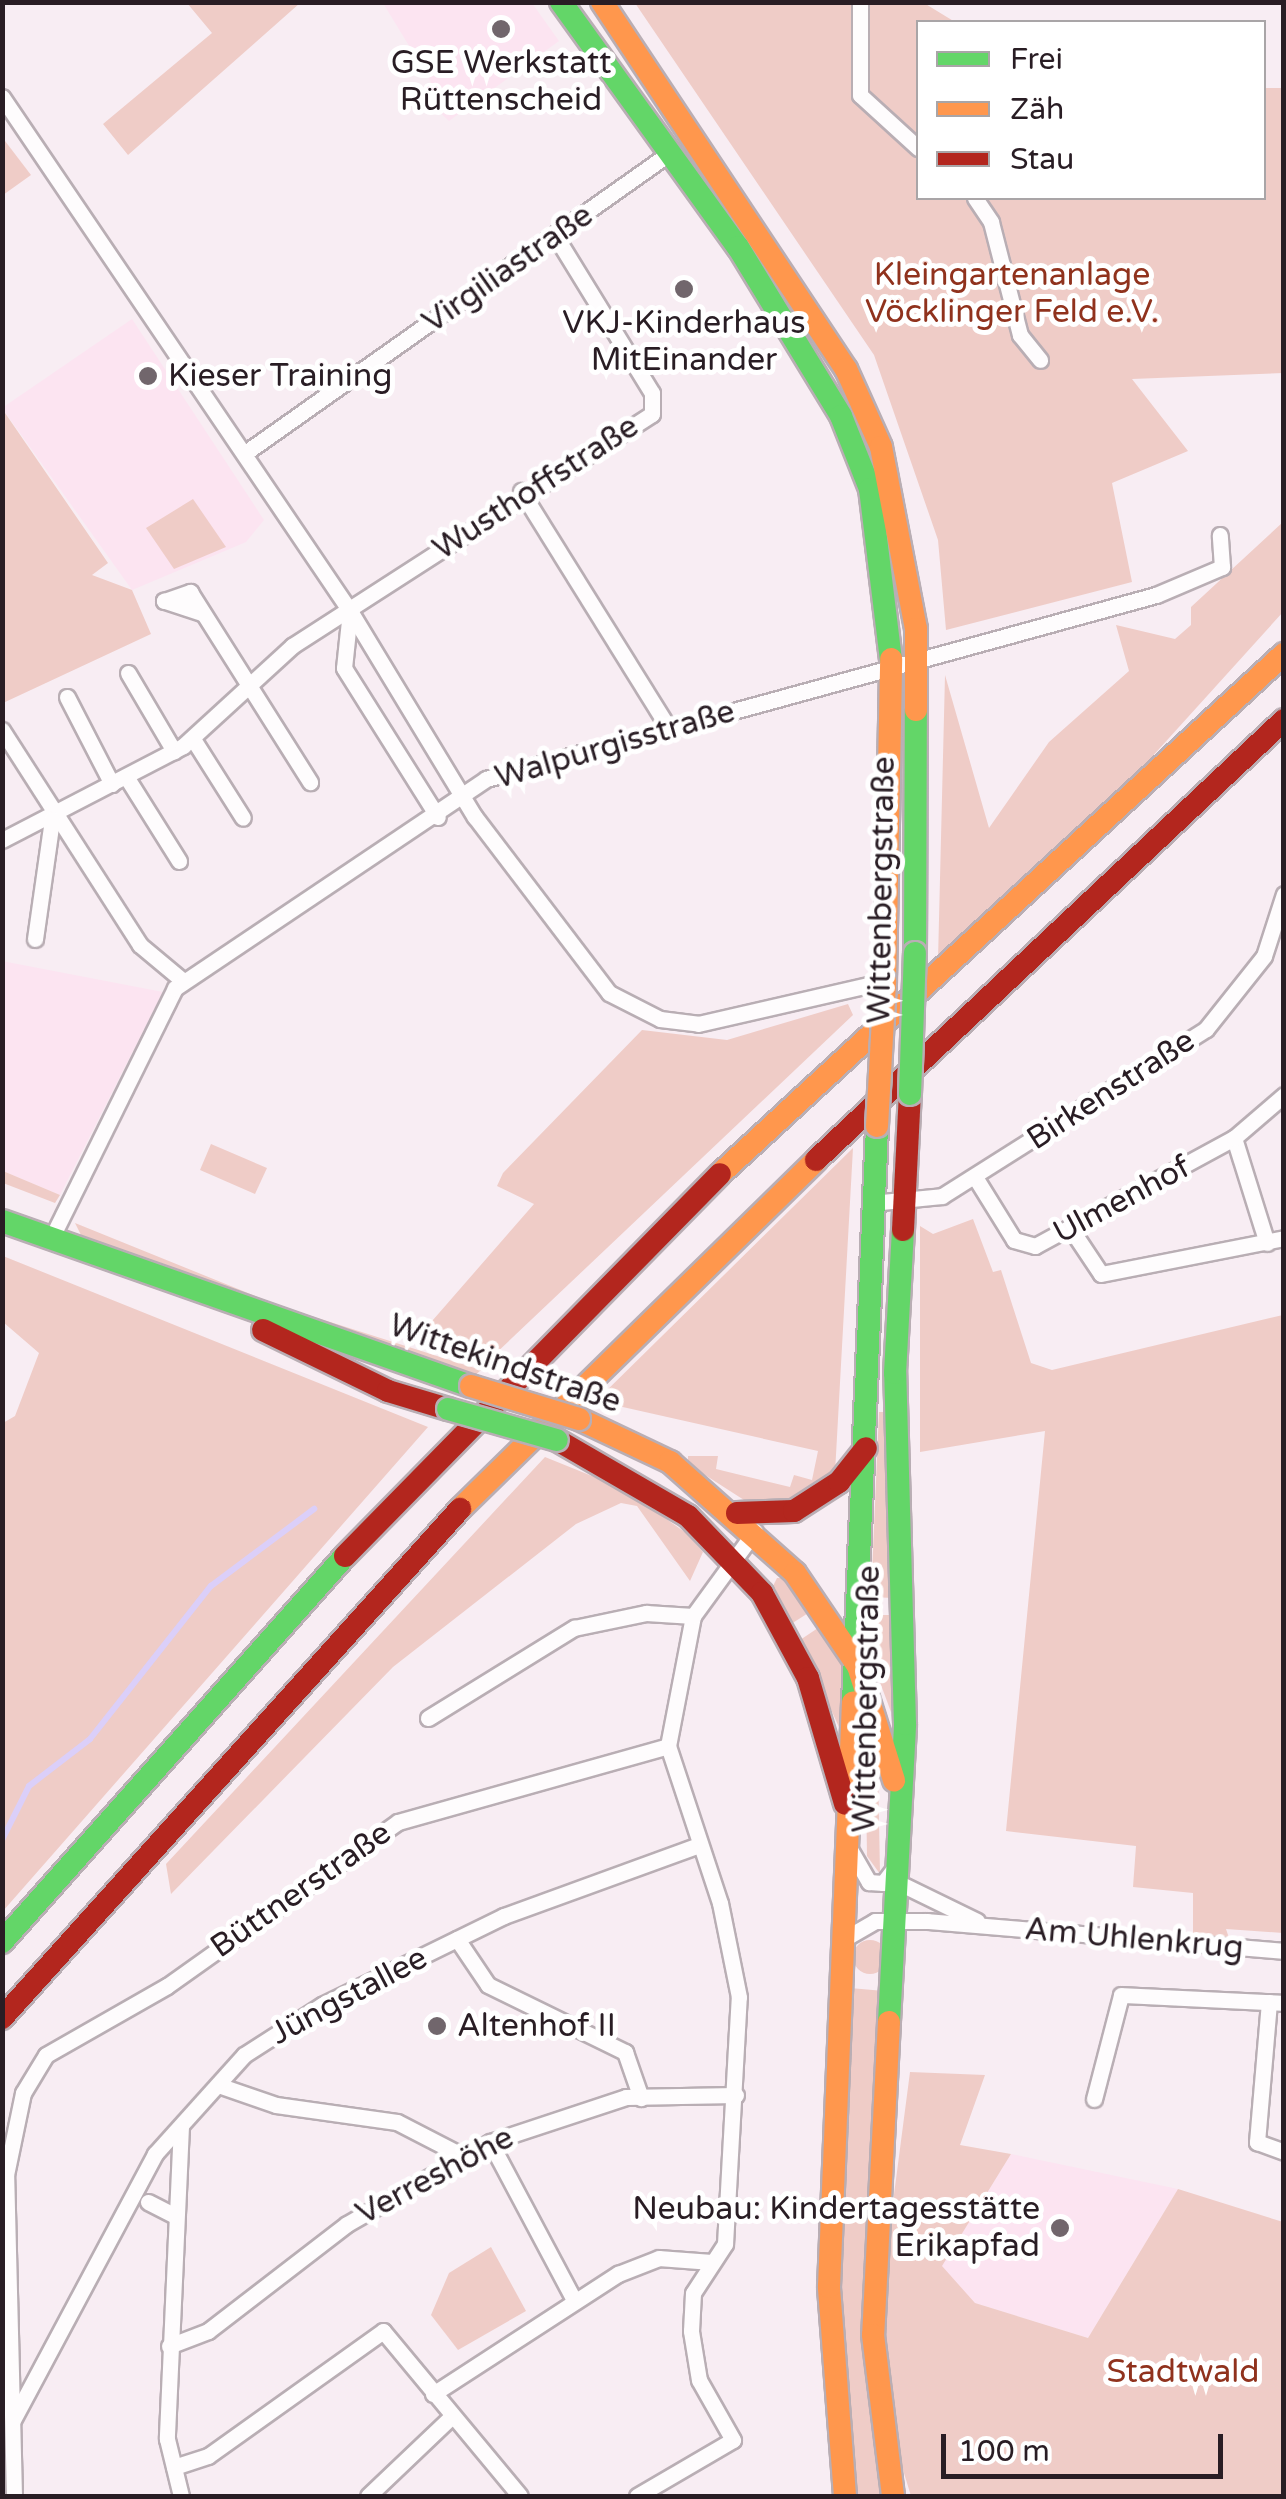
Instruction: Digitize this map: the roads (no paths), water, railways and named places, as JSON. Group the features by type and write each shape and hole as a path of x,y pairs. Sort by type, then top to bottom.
{"main road":[{"name":"Wittenbergstraße","path":"560,2 672,152 851,436 882,544 890,668 885,981 871,1203 858,1666 829,2342 845,2496"},
{"name":"Wittenbergstraße","path":"602,2 846,368 898,503 917,664 915,953 903,1204 897,1920 873,2335 892,2496"},
{"path":"2,1942 329,1572 683,1208 1284,654"},
{"path":"2,2018 330,1645 590,1373 1284,720"},
{"name":"Wittekindstraße","path":"2,1221 212,1302 579,1419 670,1462 737,1513 828,1611 858,1666 898,1797"},
{"name":"Wittekindstraße","path":"212,1302 330,1366 448,1409 556,1440 646,1487 730,1556 762,1593 808,1678 850,1837"},
{"path":"737,1513 794,1511 839,1482 866,1448"}],"street":[{"path":"860,2 860,96 916,146"},
{"path":"2,97 350,611 462,797 586,969 609,993 660,1019 730,1020 885,981"},
{"name":"Virgiliastraße","path":"245,452 672,152"},
{"path":"976,200 991,222 1020,335 1040,360"},
{"name":"Wusthoffstraße","path":"2,840 52,819 174,752 254,690 292,646 350,611 521,492 655,409 556,236"},
{"path":"521,492 670,730"},
{"name":"Walpurgisstraße","path":"182,980 438,818 486,779 890,668 917,664 1212,576 1222,566 1220,534"},
{"path":"350,611 344,668 438,818"},
{"path":"202,613 310,782"},
{"path":"128,673 174,752"},
{"path":"67,697 120,781 179,861"},
{"path":"2,730 52,819 140,946 182,980 50,1239"},
{"path":"192,739 243,818"},
{"path":"36,940 52,819"},
{"name":"Birkenstraße","path":"871,1203 903,1204 975,1178 1206,1029 1264,956 1284,894"},
{"path":"1264,956 1284,940"},
{"name":"Ulmenhof","path":"975,1178 1023,1245 1072,1232 1234,1138 1284,1095"},
{"path":"1234,1138 1267,1243"},
{"path":"1072,1232 1101,1274 1284,1238"},
{"path":"638,2496 733,2440 699,2380 691,2331 693,2294 725,2244 736,2095 734,1964 668,1746 693,1616 730,1556 754,1532"},
{"path":"428,1718 574,1628 646,1613 693,1616"},
{"name":"Büttnerstraße","path":"12,2424 6,2175 22,2093 65,2040 167,1986 398,1822 668,1746"},
{"name":"Wittenbergstraße","path":"850,1837 869,1882 883,1883 897,1872"},
{"name":"Jüngstallee","path":"12,2424 132,2193 181,2126 244,2055 322,2005 457,1939 696,1846"},
{"name":"Am Uhlenkrug","path":"897,1872 985,1926"},
{"name":"Am Uhlenkrug","path":"844,1939 897,1920 1284,1951"},
{"path":"457,1939 488,1985 625,2052 641,2098"},
{"path":"1094,2099 1121,1995 1276,2002 1257,2142 1284,2152"},
{"path":"218,2085 276,2105 397,2122 461,2155"},
{"name":"Verreshöhe","path":"169,2346 208,2331 347,2224 461,2155 490,2142 552,2116 641,2098 736,2095"},
{"path":"181,2126 173,2215 169,2346 174,2467 181,2496"},
{"path":"490,2142 573,2298"},
{"path":"148,2202 173,2215"},
{"path":"433,2394 573,2298 659,2258 712,2262"},
{"path":"174,2467 208,2456 376,2332 390,2335 450,2418 520,2496"},
{"path":"368,2496 450,2418"},
{"path":"12,2424 14,2496"}],"waterway":[{"path":"2,1840 29,1786 90,1739 211,1586 314,1509"}],"place":[{"name":"GSE Werkstatt Rüttenscheid","path":"501,29"},
{"name":"VKJ-Kinderhaus MitEinander","path":"684,289"},
{"name":"Kieser Training","path":"148,376"},
{"name":"Altenhof II","path":"437,2026"},
{"name":"Neubau: Kindertagesstätte Erikapfad","path":"1060,2228"}],"park label":[{"name":"Kleingartenanlage Vöcklinger Feld e.V.","path":"1012,294"},
{"name":"Stadtwald","path":"1183,2372"}]}
